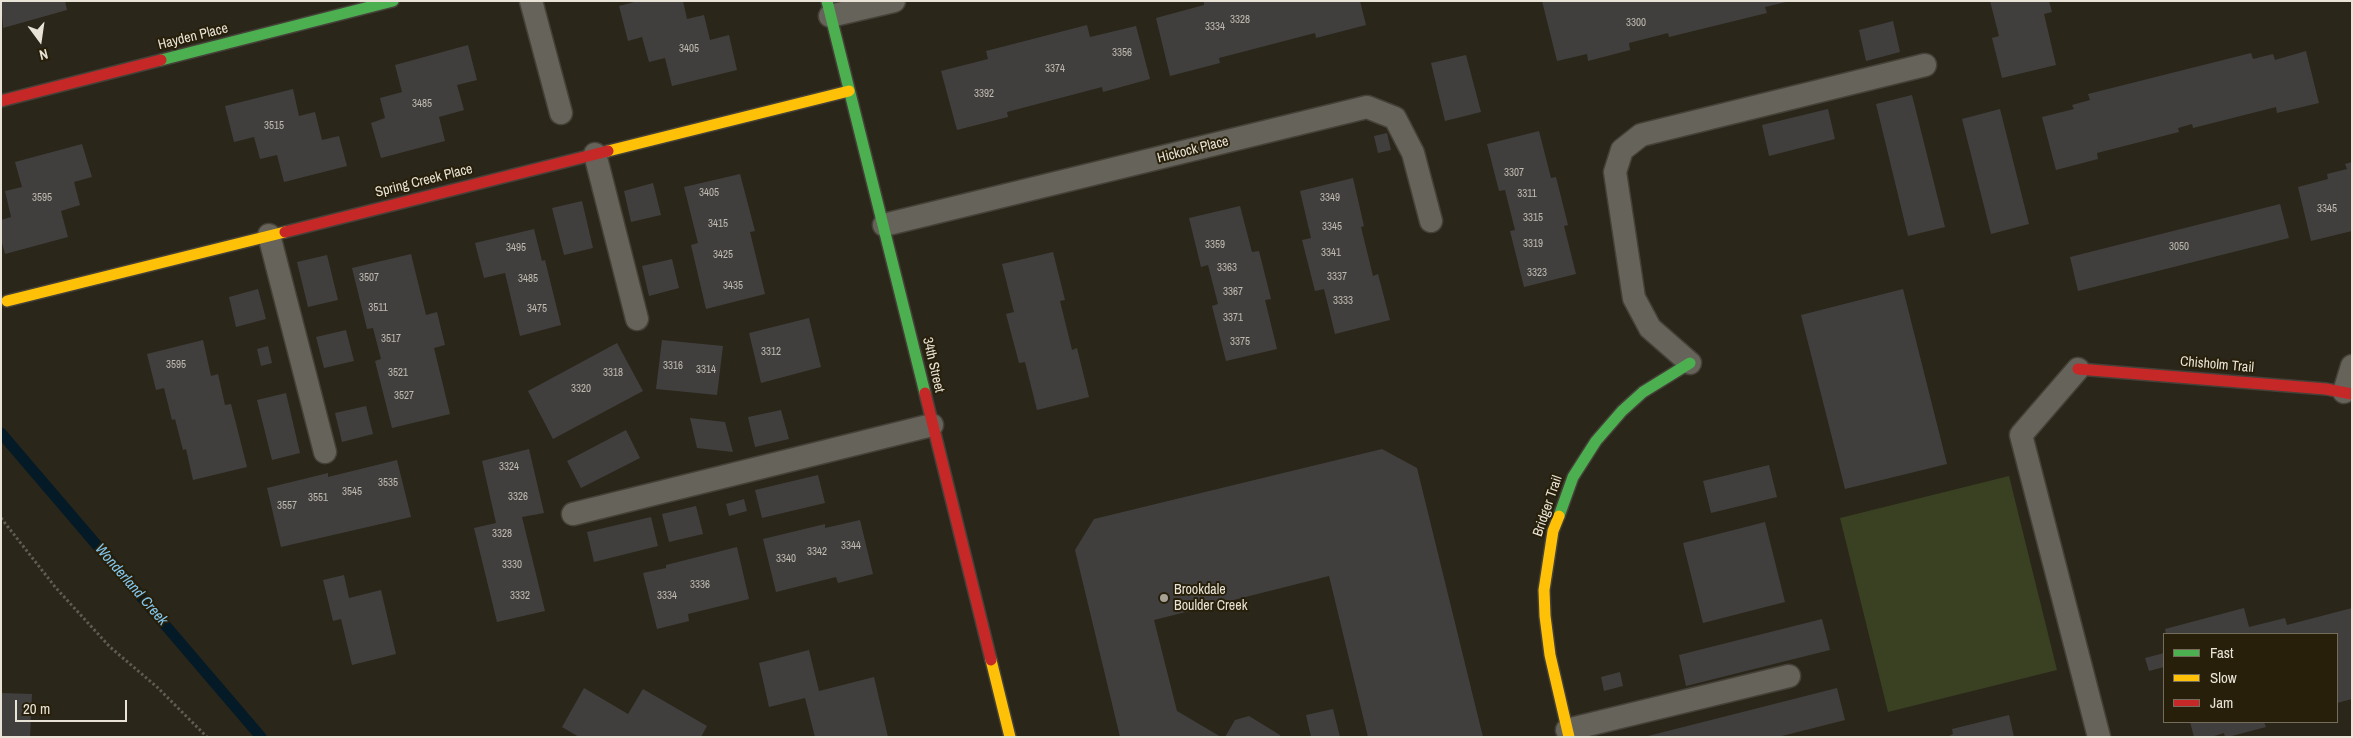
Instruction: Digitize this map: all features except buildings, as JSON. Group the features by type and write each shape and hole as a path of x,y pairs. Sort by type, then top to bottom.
{"street":[{"name":"Hayden Place","path":"1,101 392,1"},
{"name":"34th Street","path":"829,9 1010,737"},
{"name":"Spring Creek Place","path":"7,301 849,91"},
{"name":"Bridger Trail","path":"1568,733 1550,655 1545,616 1544,590 1552,531 1573,477 1596,441 1622,411 1643,392 1690,363"},
{"name":"Chisholm Trail","path":"2078,369 2326,389 2348,393"}],"lane":[{"path":"531,1 561,113"},
{"path":"829,9 894,1"},
{"path":"1690,363 1650,328 1634,298 1615,172 1622,150 1642,135 1925,65"},
{"name":"Hickock Place","path":"884,226 1367,107 1395,118 1413,153 1432,220"},
{"path":"595,154 637,319"},
{"path":"269,235 325,452"},
{"path":"2348,393 2352,366"},
{"path":"2078,369 2021,435 2099,737"},
{"path":"573,514 932,425"},
{"path":"1568,733 1789,676"}],"path":[{"path":"1,518 56,588 110,647 157,687 207,737"}],"green space":[{"path":"2009,476 2057,670 1888,712 1840,518"}],"waterway":[{"name":"Wonderland Creek","path":"1,433 261,737"}],"traffic: fast":[{"path":"161,60 393,1"},
{"path":"827,1 925,393"},
{"path":"1559,516 1573,477 1596,441 1622,411 1643,392 1690,363"}],"traffic: slow":[{"path":"608,151 849,91"},
{"path":"7,301 285,232"},
{"path":"1559,516 1553,531 1544,590 1545,616 1550,655 1569,737"},
{"path":"991,660 1010,737"}],"traffic: jam":[{"path":"1,101 161,60"},
{"path":"285,232 608,151"},
{"path":"2078,369 2326,389 2352,394"},
{"path":"925,393 991,660"}],"place":[{"name":"Brookdale Boulder Creek","path":"1164,598"}]}
